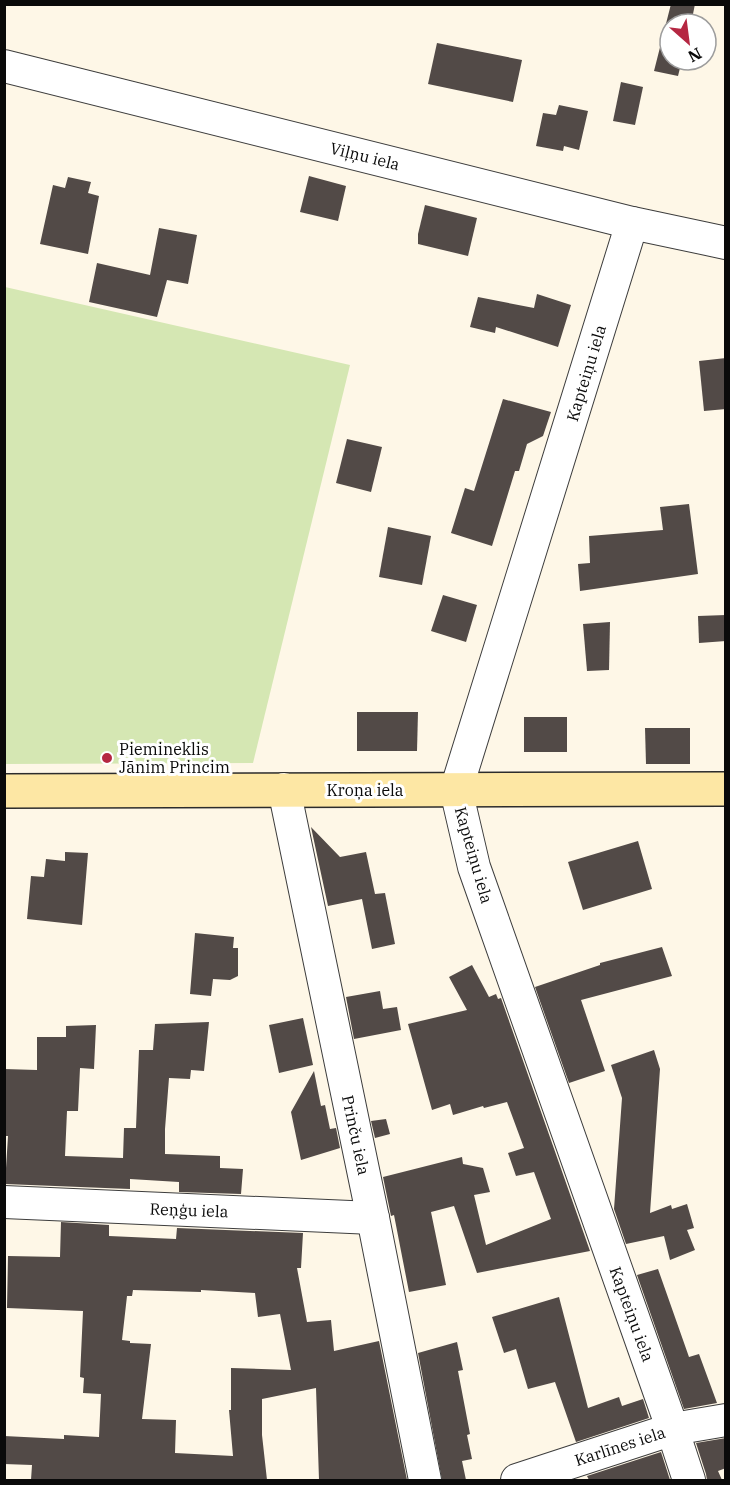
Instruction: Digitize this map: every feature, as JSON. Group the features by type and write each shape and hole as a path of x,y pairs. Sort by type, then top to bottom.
{"street":[{"name":"Viļņu iela","path":"4,66 632,223 726,243"},
{"name":"Kapteiņu iela","path":"632,223 456,790 474,867 689,1480"},
{"name":"Prinču iela","path":"284,789 373,1218 424,1480"},
{"name":"Kroņa iela","path":"4,791 726,789"},
{"name":"Reņģu iela","path":"4,1202 373,1218"},
{"name":"Karlīnes iela","path":"518,1480 673,1429 726,1420"}],"green space":[{"path":"5,287 350,365 253,763 5,764"}],"building":[{"path":"671,4 695,4 693,12 669,12"},
{"path":"437,43 522,60 513,102 428,84"},
{"path":"658,55 658,72 654,71"},
{"path":"659,72 679,72 678,76"},
{"path":"621,82 643,87 635,125 613,121"},
{"path":"559,105 588,111 579,150 564,146 563,151 536,146 543,113 556,115"},
{"path":"309,176 346,186 338,221 300,212"},
{"path":"68,177 91,182 88,193 99,196 88,254 40,244 53,185 65,188"},
{"path":"425,205 477,218 468,256 418,244"},
{"path":"159,228 197,235 188,284 167,280 157,317 89,302 97,263 150,275"},
{"path":"537,294 571,305 558,347 496,327 495,333 470,327 478,297 534,308"},
{"path":"726,358 726,409 704,411 699,361"},
{"path":"503,399 551,412 543,436 527,444 519,471 515,471 492,546 451,533 465,488 474,491"},
{"path":"347,439 382,447 371,492 336,483"},
{"path":"689,504 698,574 580,591 578,564 590,563 589,536 663,530 660,507"},
{"path":"388,527 431,536 422,585 379,577"},
{"path":"443,595 477,605 466,642 431,631"},
{"path":"726,615 726,641 699,643 698,616"},
{"path":"610,622 609,670 587,671 583,624"},
{"path":"357,712 418,712 417,751 357,751"},
{"path":"524,717 567,717 567,752 524,752"},
{"path":"645,728 690,728 690,764 646,764"},
{"path":"311,827 340,857 366,852 375,894 385,893 395,944 372,949 362,899 328,906"},
{"path":"638,841 652,889 583,910 568,862"},
{"path":"65,852 88,853 82,925 27,919 31,876 44,877 46,859 65,861"},
{"path":"195,933 234,937 233,948 238,948 238,976 230,980 213,979 211,996 190,994"},
{"path":"662,947 672,976 581,1000 605,1071 569,1083 535,987 600,965 600,963"},
{"path":"472,965 489,997 496,994 498,999 501,998 590,1251 477,1273 454,1206 431,1212 446,1285 409,1292 394,1215 391,1216 383,1177 462,1157 463,1164 483,1168 490,1192 474,1195 486,1245 551,1219 534,1172 516,1176 508,1153 524,1148 507,1102 453,1115 450,1104 432,1110 408,1024 467,1010 449,977"},
{"path":"380,991 383,1009 397,1007 401,1030 354,1039 346,997"},
{"path":"303,1018 313,1065 279,1073 269,1025"},
{"path":"209,1022 204,1071 191,1070 190,1079 169,1078 165,1154 220,1156 220,1168 243,1169 241,1194 179,1192 179,1182 130,1179 130,1189 5,1184 8,1136 4,1136 4,1069 37,1070 37,1037 66,1037 66,1026 96,1025 94,1069 80,1068 78,1111 67,1111 65,1156 123,1158 124,1128 136,1128 139,1050 153,1050 155,1024"},
{"path":"654,1050 660,1069 650,1213 671,1205 672,1209 687,1204 694,1228 687,1230 695,1250 670,1260 664,1236 626,1244 614,1209 622,1098 611,1065"},
{"path":"314,1071 321,1106 325,1105 330,1129 336,1128 340,1148 301,1160 291,1112"},
{"path":"386,1119 390,1134 375,1138 371,1121"},
{"path":"61,1222 109,1225 109,1236 176,1239 177,1228 303,1233 301,1268 297,1268 307,1322 331,1320 334,1351 379,1341 407,1480 319,1480 316,1388 262,1399 262,1435 267,1480 31,1480 32,1465 4,1464 4,1436 64,1439 64,1435 99,1437 101,1394 83,1393 84,1378 80,1377 83,1311 7,1308 8,1256 60,1257","holes":["133,1290 201,1292 201,1290 255,1293 258,1317 280,1314 291,1370 231,1368 231,1410 229,1410 233,1456 175,1453 176,1420 142,1419 151,1344 130,1343 130,1341 122,1340 127,1296 132,1296"]},
{"path":"658,1269 689,1357 699,1354 717,1403 684,1409 637,1275"},
{"path":"559,1297 588,1408 619,1397 622,1406 643,1399 649,1418 576,1442 555,1382 528,1389 516,1349 504,1353 492,1317"},
{"path":"457,1342 463,1370 458,1371 470,1434 467,1435 472,1459 462,1461 466,1480 442,1480 418,1353"},
{"path":"726,1438 726,1468 718,1471 722,1480 707,1480 696,1443"},
{"path":"661,1452 670,1480 589,1480 587,1476"}],"place":[{"name":"Piemineklis Jānim Princim","path":"107,758"}]}
